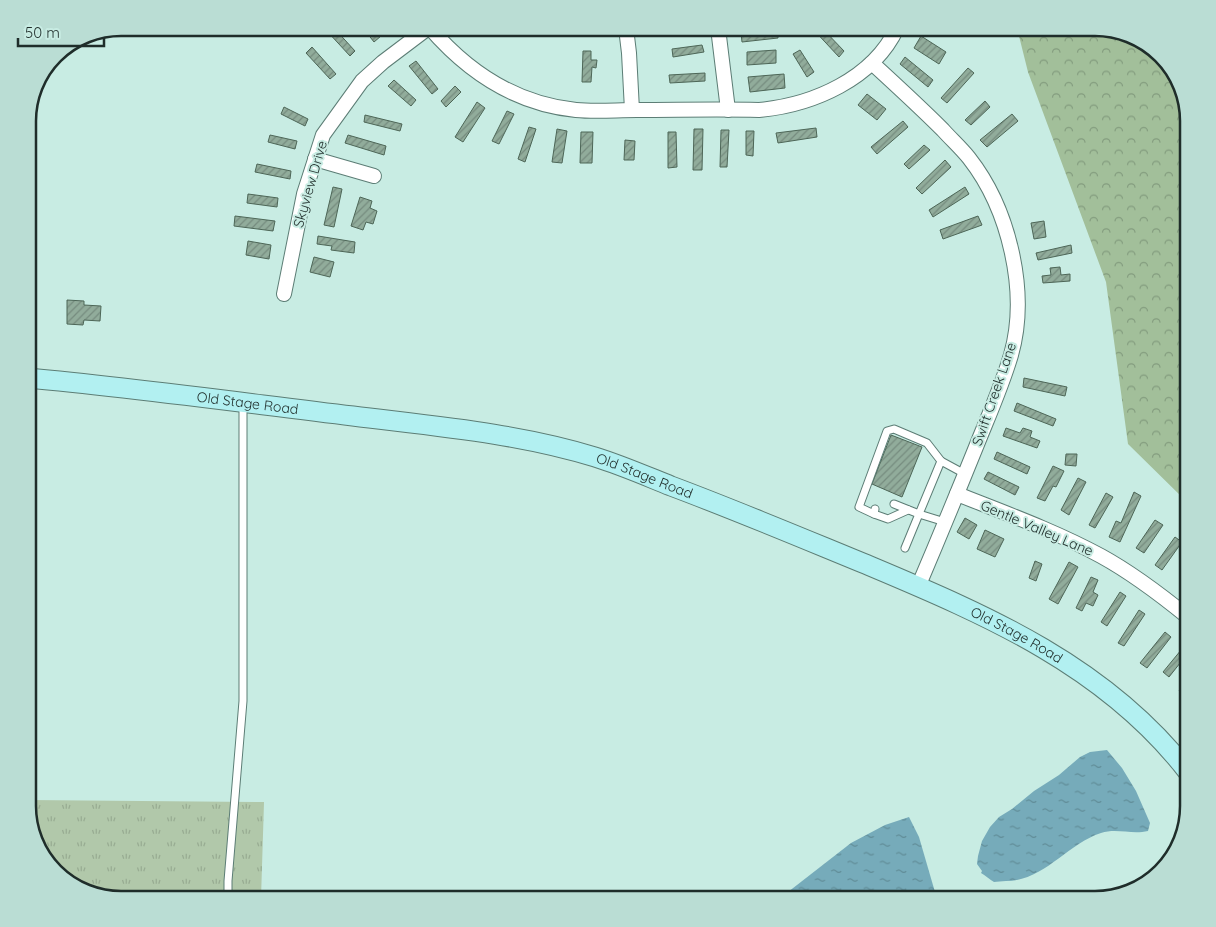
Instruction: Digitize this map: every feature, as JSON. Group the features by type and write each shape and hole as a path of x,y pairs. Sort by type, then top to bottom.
{"main road":[{"name":"Old Stage Road","path":"36,379 120,387 475,431 594,456 735,510 918,586 1029,639 1054,653 1117,698 1146,724 1180,761"}],"street":[{"name":"Skyview Drive","path":"284,294 304,194 324,135 362,81 383,62 418,36"},
{"path":"436,36 490,82 539,103 576,110 759,110 783,108 812,99 836,88 872,63 891,36"},
{"path":"627,36 632,110"},
{"path":"719,36 728,110"},
{"name":"Swift Creek Lane","path":"872,63 917,104 968,157 989,189 999,208 1013,258 1017,284 1017,312 1011,354 957,494 918,586"},
{"path":"315,159 374,176"},
{"name":"Gentle Valley Lane","path":"957,494 1060,535 1100,556 1158,592 1180,610"}],"lane":[{"path":"228,891 242,701 243,402"},
{"path":"908,510 888,519 874,511 858,507 866,492 887,431 894,429 927,443 941,461 965,474"},
{"path":"905,548 941,461"},
{"path":"894,504 945,522"}],"green space":[{"path":"1019,36 1105,37 1132,45 1146,54 1159,65 1175,94 1180,122 1180,495 1128,444 1106,282 1028,72"},
{"path":"36,800 264,802 261,891 122,891 94,886 70,873 54,857 45,843 36,811"}],"water":[{"path":"1107,750 1122,768 1136,791 1150,823 1148,831 1101,833 1077,845 1044,869 1020,879 994,882 981,873 982,871 977,864 982,841 990,827 999,817 1059,775 1080,757 1090,752"},
{"path":"909,817 919,837 935,891 789,891 851,843 885,825"}],"building":[{"path":"332,36 341,36 355,51 350,56"},
{"path":"369,36 381,36 374,42"},
{"path":"741,36 778,36 778,38 742,42"},
{"path":"819,36 830,36 844,51 839,57"},
{"path":"921,36 946,52 939,64 914,48"},
{"path":"702,45 704,52 673,57 672,49"},
{"path":"312,47 336,74 330,79 306,53"},
{"path":"776,50 776,63 747,65 747,52"},
{"path":"800,50 814,72 807,77 793,54"},
{"path":"583,51 591,51 591,60 597,60 596,68 592,67 591,82 582,82"},
{"path":"905,57 933,80 928,87 900,64"},
{"path":"416,61 438,89 432,94 409,66"},
{"path":"968,68 974,73 947,103 941,98"},
{"path":"705,73 705,81 670,83 669,75"},
{"path":"784,74 785,88 750,92 748,77"},
{"path":"394,80 416,100 411,106 388,86"},
{"path":"455,86 461,92 446,107 441,101"},
{"path":"867,94 886,109 877,120 858,105"},
{"path":"985,101 990,107 971,125 965,120"},
{"path":"477,102 485,108 463,142 455,137"},
{"path":"284,107 308,119 305,126 281,114"},
{"path":"507,111 514,114 499,144 492,141"},
{"path":"1012,114 1018,121 987,147 980,140"},
{"path":"365,115 402,124 400,131 364,122"},
{"path":"903,121 908,127 877,154 871,147"},
{"path":"529,127 536,129 525,162 518,159"},
{"path":"816,128 817,137 778,143 776,133"},
{"path":"557,129 567,131 562,163 552,162"},
{"path":"694,129 703,129 702,170 693,170"},
{"path":"721,130 729,130 727,167 720,167"},
{"path":"746,131 754,131 753,156 746,155"},
{"path":"581,132 593,132 592,163 580,163"},
{"path":"668,132 676,132 677,167 668,168"},
{"path":"270,135 297,141 295,149 268,142"},
{"path":"348,135 386,146 384,155 345,143"},
{"path":"625,140 635,141 634,160 624,160"},
{"path":"924,145 930,150 909,169 904,164"},
{"path":"945,160 951,167 922,194 916,188"},
{"path":"257,164 291,171 290,179 255,172"},
{"path":"333,187 342,189 334,227 324,225"},
{"path":"965,187 969,194 933,217 929,210"},
{"path":"248,194 278,198 277,207 247,203"},
{"path":"360,197 372,201 370,208 377,211 373,224 366,222 363,230 351,226"},
{"path":"235,216 275,221 273,231 234,226"},
{"path":"978,216 982,225 943,239 940,230"},
{"path":"1044,221 1046,237 1034,239 1031,223"},
{"path":"318,236 355,242 354,253 331,250 332,246 317,244"},
{"path":"248,241 271,245 269,259 246,255"},
{"path":"1071,245 1072,253 1038,260 1036,253"},
{"path":"314,257 334,262 330,277 310,272"},
{"path":"1060,267 1061,275 1070,274 1070,281 1043,283 1042,276 1051,275 1050,268"},
{"path":"67,300 84,301 84,305 101,306 100,321 84,320 83,325 67,324"},
{"path":"1024,378 1067,387 1065,396 1023,387"},
{"path":"1017,403 1056,419 1053,426 1014,411"},
{"path":"1006,428 1020,433 1023,428 1032,431 1030,437 1040,441 1037,448 1003,436"},
{"path":"891,435 922,447 902,497 872,484"},
{"path":"997,452 1030,467 1027,474 994,459"},
{"path":"1066,454 1077,454 1076,466 1065,465"},
{"path":"1053,466 1064,471 1056,487 1053,486 1045,501 1037,498"},
{"path":"988,472 1019,487 1015,495 984,479"},
{"path":"1078,478 1086,482 1069,515 1061,510"},
{"path":"1134,492 1141,496 1120,542 1109,537 1116,521 1121,523"},
{"path":"1106,493 1113,497 1095,528 1089,525"},
{"path":"965,518 977,525 969,539 957,532"},
{"path":"1155,520 1163,525 1144,553 1136,548"},
{"path":"985,530 1004,539 995,557 977,549"},
{"path":"1175,537 1180,541 1180,545 1162,570 1155,565"},
{"path":"1035,561 1042,564 1036,581 1029,578"},
{"path":"1069,562 1078,567 1058,604 1049,599"},
{"path":"1091,577 1098,580 1093,592 1098,595 1093,606 1086,603 1082,611 1076,608"},
{"path":"1120,592 1126,596 1107,626 1101,622"},
{"path":"1139,610 1145,614 1124,646 1118,643"},
{"path":"1165,632 1171,637 1147,668 1140,663"},
{"path":"1180,651 1180,663 1169,677 1163,672"}]}
